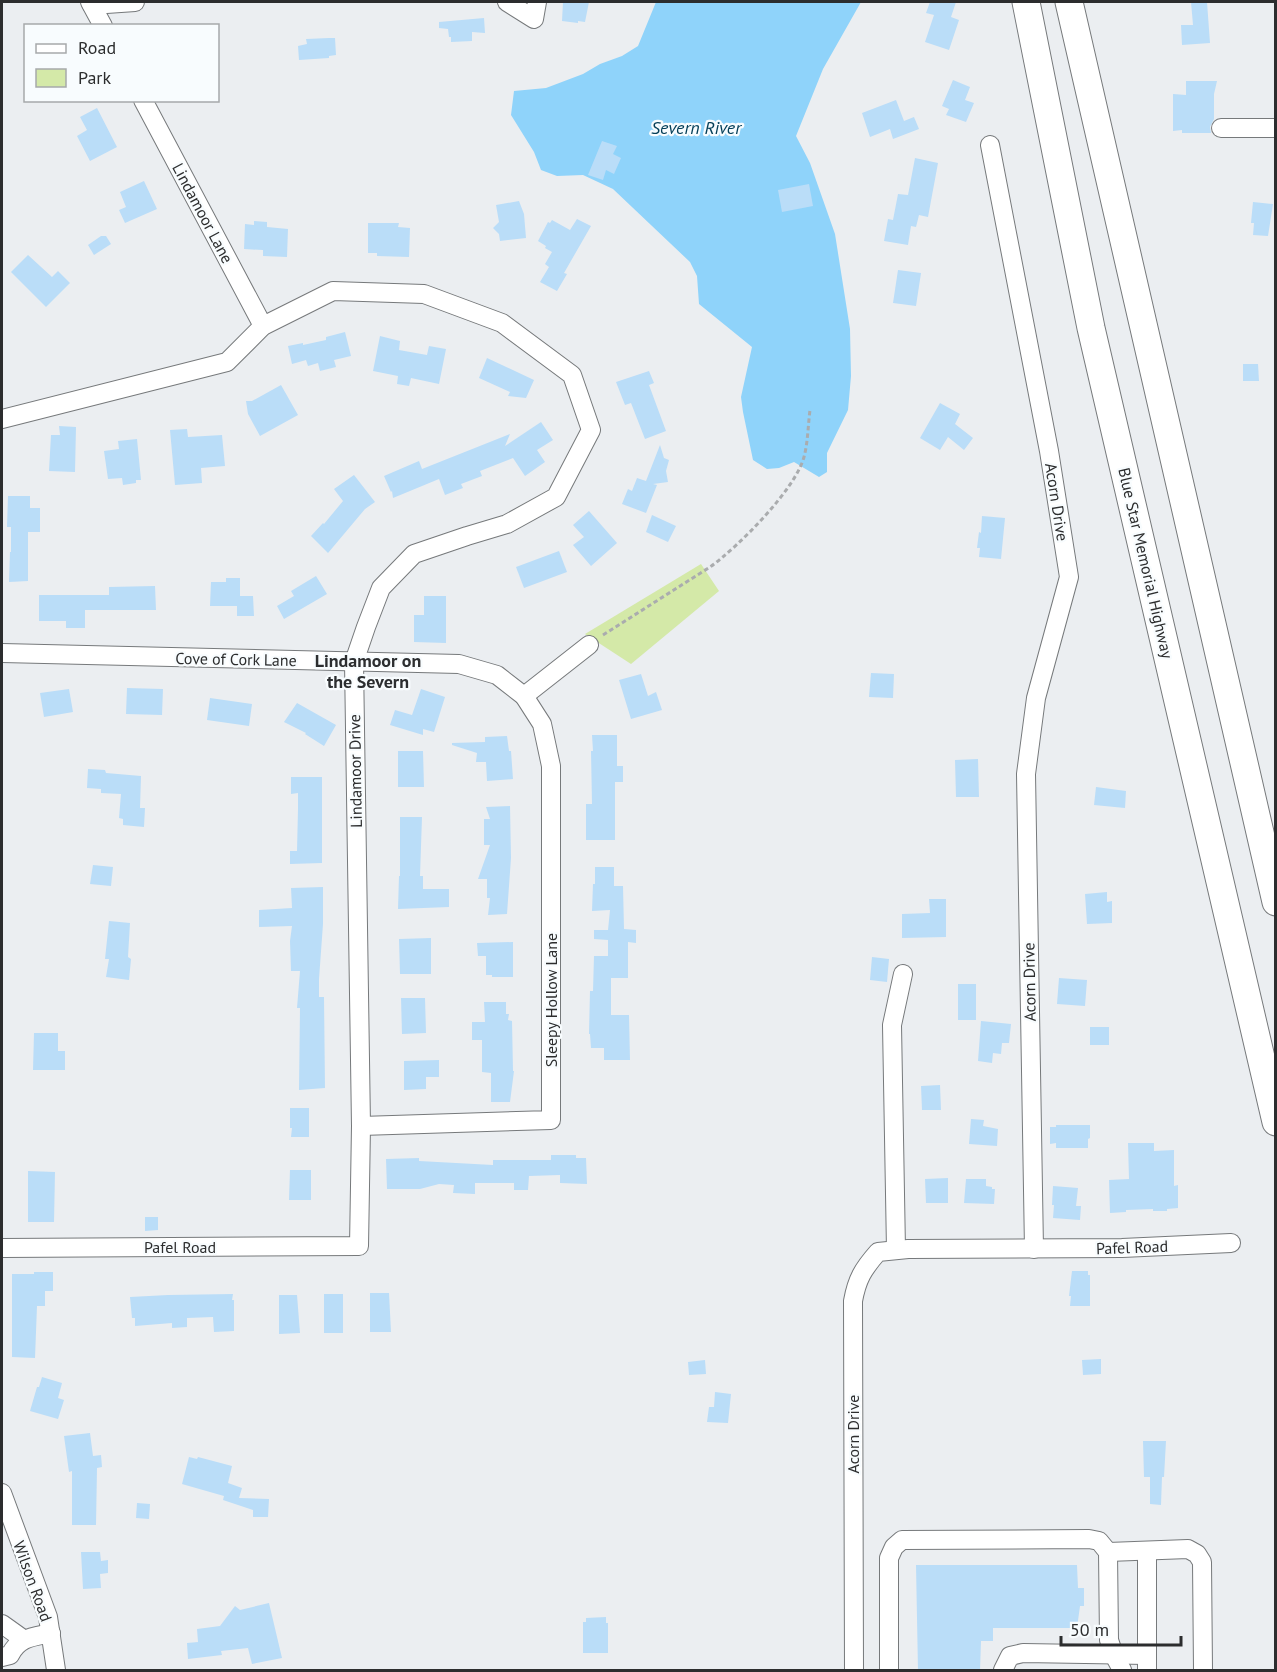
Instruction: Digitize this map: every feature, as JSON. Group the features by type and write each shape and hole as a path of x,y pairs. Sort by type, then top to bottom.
{"highway":[{"name":"Blue Star Memorial Highway","path":"1026,2 1091,328 1275,1122"},
{"path":"1069,2 1275,902"}],"street":[{"path":"102,24 91,3 135,2"},
{"path":"507,2 534,19 537,2"},
{"name":"Lindamoor Lane","path":"144,102 263,326"},
{"path":"1221,128 1275,128"},
{"name":"Acorn Drive","path":"854,1671 853,1301 856,1284 865,1266 878,1252 908,1249 1034,1249 1026,774 1036,698 1069,577 1049,451 990,145"},
{"name":"Lindamoor Drive","path":"2,419 227,363 263,326 333,291 424,294 502,323 572,375 591,430 556,497 507,524 414,554 381,588 354,662 361,1126 358,1246"},
{"path":"524,696 589,645"},
{"name":"Cove of Cork Lane","path":"2,653 459,663 497,675 524,696"},
{"name":"Sleepy Hollow Lane","path":"361,1126 551,1120 551,766 542,724 524,696"},
{"path":"896,1250 892,1025 903,974"},
{"name":"Pafel Road","path":"1034,1249 1231,1243"},
{"name":"Pafel Road","path":"2,1248 358,1246"},
{"name":"Wilson Road","path":"2,1493 48,1617 56,1671"},
{"path":"889,1671 889,1558 894,1546 902,1540 1089,1539 1099,1541 1108,1552 1109,1640 1118,1663"},
{"path":"1108,1552 1188,1549 1197,1554 1202,1562 1203,1671"},
{"path":"1003,1671 1010,1656 1023,1653 1118,1663 1147,1663 1147,1551"},
{"path":"2,1624 23,1639"},
{"path":"10,1661 12,1650 23,1639 51,1633"}],"path":[{"path":"589,645 710,567 727,555 747,535 789,487 804,458 810,410"}],"green space":[{"path":"701,564 719,591 631,664 585,634"}],"water":[{"name":"Severn River","path":"656,2 861,2 823,69 796,136 810,163 835,234 850,329 851,376 848,410 827,453 827,472 819,477 794,462 779,468 767,469 753,460 741,397 752,347 699,304 697,276 690,262 613,189 583,175 557,176 541,170 534,152 511,115 514,91 546,88 583,74 638,46"}],"building":[{"path":"563,2 589,2 585,22 562,21"},
{"path":"930,2 956,2 951,17 959,20 949,50 925,42 934,15 926,13"},
{"path":"1191,2 1207,2 1210,43 1182,45 1181,25 1193,25"},
{"path":"484,18 485,33 472,32 472,41 451,42 448,29 439,28 439,22"},
{"path":"335,38 336,55 329,56 329,58 299,60 298,46 307,44 306,39"},
{"path":"953,80 970,87 965,100 974,103 966,122 946,115 949,109 942,106"},
{"path":"1186,81 1217,81 1211,133 1173,131 1173,94 1186,95"},
{"path":"896,100 904,121 914,117 919,129 893,139 890,129 870,137 862,113"},
{"path":"97,108 117,147 90,161 77,136 87,130 80,117"},
{"path":"602,141 617,146 613,154 621,158 614,174 606,170 603,180 588,175"},
{"path":"915,158 938,163 928,217 919,215 916,227 911,226 908,245 884,241 888,219 893,220 898,194 908,195"},
{"path":"144,181 157,209 125,223 119,210 126,207 120,192"},
{"path":"809,184 813,206 782,212 778,190"},
{"path":"519,201 524,214 526,238 500,241 499,234 493,228 499,222 496,205"},
{"path":"1253,202 1273,204 1268,236 1253,235 1254,223 1251,223"},
{"path":"577,219 591,226 564,273 567,274 557,291 540,282 549,267 545,264 552,252 538,241 548,222 552,220 570,230"},
{"path":"254,221 267,222 267,227 288,229 287,257 263,256 263,250 244,249 245,224 254,225"},
{"path":"368,223 399,223 398,227 410,228 409,257 377,256 377,253 368,253"},
{"path":"101,236 106,236 111,244 94,255 88,245"},
{"path":"28,255 52,277 58,271 70,283 46,307 11,272"},
{"path":"898,270 921,273 916,306 893,303"},
{"path":"345,332 351,356 334,360 336,367 320,371 318,363 308,366 306,360 292,364 288,346 326,340 326,337"},
{"path":"380,336 400,341 399,350 427,355 429,346 446,349 439,384 411,378 409,386 397,384 398,376 373,371"},
{"path":"487,358 534,380 526,398 508,396 510,392 479,378"},
{"path":"1243,364 1258,364 1259,381 1243,381"},
{"path":"649,371 654,383 649,385 666,431 645,439 631,403 625,405 616,382"},
{"path":"281,385 298,415 260,436 248,414 246,401 252,401"},
{"path":"940,403 960,414 955,424 973,438 964,450 948,437 940,450 920,438"},
{"path":"541,422 553,440 537,450 545,462 525,476 513,458 480,471 482,476 461,484 463,488 445,495 439,479 393,498 384,476 419,461 422,469 510,434 505,446"},
{"path":"59,426 76,427 75,472 49,471 51,435 60,435"},
{"path":"187,429 188,437 222,435 225,466 201,468 202,483 175,485 170,430"},
{"path":"137,439 141,480 123,485 122,478 108,479 104,451 119,449 118,441"},
{"path":"660,445 664,458 669,460 666,471 668,482 653,484 657,485 646,513 622,504 628,489 632,491 637,478 646,481"},
{"path":"354,475 375,502 365,509 328,553 311,536 343,501 334,489"},
{"path":"8,496 30,496 30,508 40,508 40,532 28,532 28,581 9,582 11,527 7,527"},
{"path":"589,511 617,543 591,566 573,545 584,537 573,525"},
{"path":"652,515 676,526 668,542 646,532"},
{"path":"982,516 1005,518 1001,559 979,557 980,548 977,548"},
{"path":"559,551 567,572 524,588 516,567"},
{"path":"316,576 327,594 284,619 277,606 294,596 291,591"},
{"path":"226,578 240,578 240,596 253,596 254,616 237,616 237,606 210,606 211,582 226,582"},
{"path":"155,586 156,610 85,610 85,628 66,628 66,621 39,621 39,595 109,595 109,587"},
{"path":"424,596 446,596 446,643 414,642 414,615 424,615"},
{"path":"871,673 894,674 893,698 869,697"},
{"path":"641,674 648,696 656,692 662,710 631,719 619,680"},
{"path":"127,688 163,689 162,715 126,714"},
{"path":"69,689 73,712 44,717 40,693"},
{"path":"421,689 445,697 434,732 423,729 423,735 390,725 395,710 412,715"},
{"path":"210,698 252,704 249,726 207,720"},
{"path":"297,703 336,725 324,746 306,733 284,722"},
{"path":"592,735 617,735 617,766 623,766 623,782 615,782 615,840 586,840 586,804 592,804"},
{"path":"507,736 509,751 511,751 513,779 487,781 486,762 476,762 477,753 452,745 452,743 485,742 485,737"},
{"path":"398,751 423,751 424,787 398,787"},
{"path":"978,759 979,797 956,797 955,760"},
{"path":"88,769 141,776 140,808 145,808 144,827 123,825 123,819 119,818 121,794 101,793 101,789 87,788"},
{"path":"291,777 322,777 322,863 290,864 290,851 297,851 298,809 298,793 291,794"},
{"path":"1096,787 1126,791 1125,808 1094,805"},
{"path":"510,806 511,858 507,914 488,915 490,898 487,898 487,879 478,879 490,845 484,845 484,819 490,819 486,807"},
{"path":"400,817 422,817 420,876 423,876 423,889 449,889 449,907 398,909"},
{"path":"93,865 113,867 111,886 90,884"},
{"path":"595,867 614,867 614,886 623,886 624,929 636,930 636,943 628,942 628,978 611,978 611,1015 629,1015 630,1060 604,1060 604,1048 591,1048 590,991 593,991 594,956 608,956 608,940 594,939 594,930 608,930 610,910 592,911"},
{"path":"323,887 319,997 324,997 325,1088 299,1090 300,1008 297,1008 300,971 291,971 292,926 259,927 259,910 292,908 291,888"},
{"path":"1107,892 1107,902 1112,901 1112,923 1087,924 1085,894"},
{"path":"929,899 946,899 946,937 902,938 902,914 930,913"},
{"path":"109,921 130,923 129,980 106,977 109,959 105,959"},
{"path":"431,938 431,974 400,974 399,939"},
{"path":"513,942 513,977 486,975 486,956 478,956 477,943"},
{"path":"872,957 889,959 887,982 870,980"},
{"path":"1059,978 1087,980 1085,1006 1057,1004"},
{"path":"958,984 976,984 976,1020 958,1020"},
{"path":"401,998 425,998 426,1033 402,1034"},
{"path":"484,1002 506,1002 506,1014 509,1014 508,1020 512,1021 514,1071 510,1102 491,1102 491,1073 482,1072 482,1040 472,1040 472,1022 485,1022"},
{"path":"981,1021 1011,1024 1009,1043 1002,1043 1001,1054 993,1053 992,1063 978,1061"},
{"path":"1090,1027 1109,1027 1109,1045 1090,1045"},
{"path":"34,1033 58,1033 58,1051 65,1051 65,1070 33,1070"},
{"path":"439,1060 439,1077 426,1077 426,1089 404,1090 404,1061"},
{"path":"940,1085 941,1110 922,1110 921,1086"},
{"path":"290,1108 309,1108 309,1137 291,1137"},
{"path":"971,1119 984,1120 983,1126 998,1129 997,1146 969,1144"},
{"path":"1056,1125 1090,1125 1088,1148 1056,1148 1056,1143 1050,1144 1050,1127 1056,1127"},
{"path":"1128,1143 1154,1143 1154,1151 1174,1150 1174,1186 1178,1185 1178,1208 1167,1209 1167,1211 1153,1211 1153,1209 1110,1213 1109,1180 1129,1179"},
{"path":"551,1155 576,1155 576,1158 586,1158 587,1184 560,1183 560,1175 529,1176 528,1190 514,1190 514,1183 475,1183 475,1194 453,1193 454,1185 439,1184 420,1189 387,1189 386,1159 419,1158 419,1161 493,1165 493,1160 551,1160"},
{"path":"290,1170 311,1170 311,1200 289,1200"},
{"path":"28,1171 55,1172 54,1222 28,1222"},
{"path":"948,1178 948,1203 926,1203 925,1179"},
{"path":"966,1179 986,1179 986,1186 995,1189 994,1204 964,1203"},
{"path":"1053,1186 1078,1188 1076,1206 1081,1206 1080,1220 1053,1218"},
{"path":"145,1217 158,1217 158,1230 145,1231"},
{"path":"1072,1271 1088,1271 1090,1306 1070,1306"},
{"path":"34,1272 53,1272 53,1291 45,1291 45,1306 37,1306 35,1358 12,1357 12,1274 34,1274"},
{"path":"370,1293 389,1293 391,1332 370,1332"},
{"path":"233,1294 234,1331 214,1332 213,1317 187,1318 187,1327 172,1328 172,1323 135,1326 135,1318 132,1318 130,1297"},
{"path":"324,1294 343,1294 343,1333 324,1333"},
{"path":"279,1295 297,1295 300,1333 279,1334"},
{"path":"1101,1359 1101,1374 1083,1375 1082,1360"},
{"path":"705,1360 706,1374 689,1375 688,1362"},
{"path":"42,1377 62,1383 58,1398 64,1400 58,1419 30,1411"},
{"path":"715,1392 731,1394 728,1423 707,1422 709,1407 714,1407"},
{"path":"90,1433 93,1456 101,1455 102,1467 97,1468 96,1525 72,1525 72,1471 69,1472 64,1436"},
{"path":"1143,1441 1166,1441 1161,1505 1150,1504 1150,1477 1144,1477"},
{"path":"189,1457 197,1459 198,1457 232,1466 228,1483 242,1488 239,1498 269,1499 268,1517 253,1517 253,1510 223,1500 224,1496 182,1484"},
{"path":"137,1503 150,1504 149,1519 136,1518"},
{"path":"81,1552 100,1552 101,1561 108,1560 108,1573 100,1574 101,1588 83,1589"},
{"path":"916,1565 1077,1565 1078,1588 1084,1588 1084,1606 1080,1606 1077,1628 993,1628 993,1641 981,1641 980,1671 918,1671"},
{"path":"269,1603 282,1658 252,1664 248,1648 221,1651 222,1655 188,1659 187,1643 198,1642 197,1629 220,1626 235,1606 240,1610"},
{"path":"606,1617 608,1653 583,1653 583,1622 586,1622 586,1618"}],"district":[{"name":"Lindamoor on the Severn","path":"368,670"}]}
